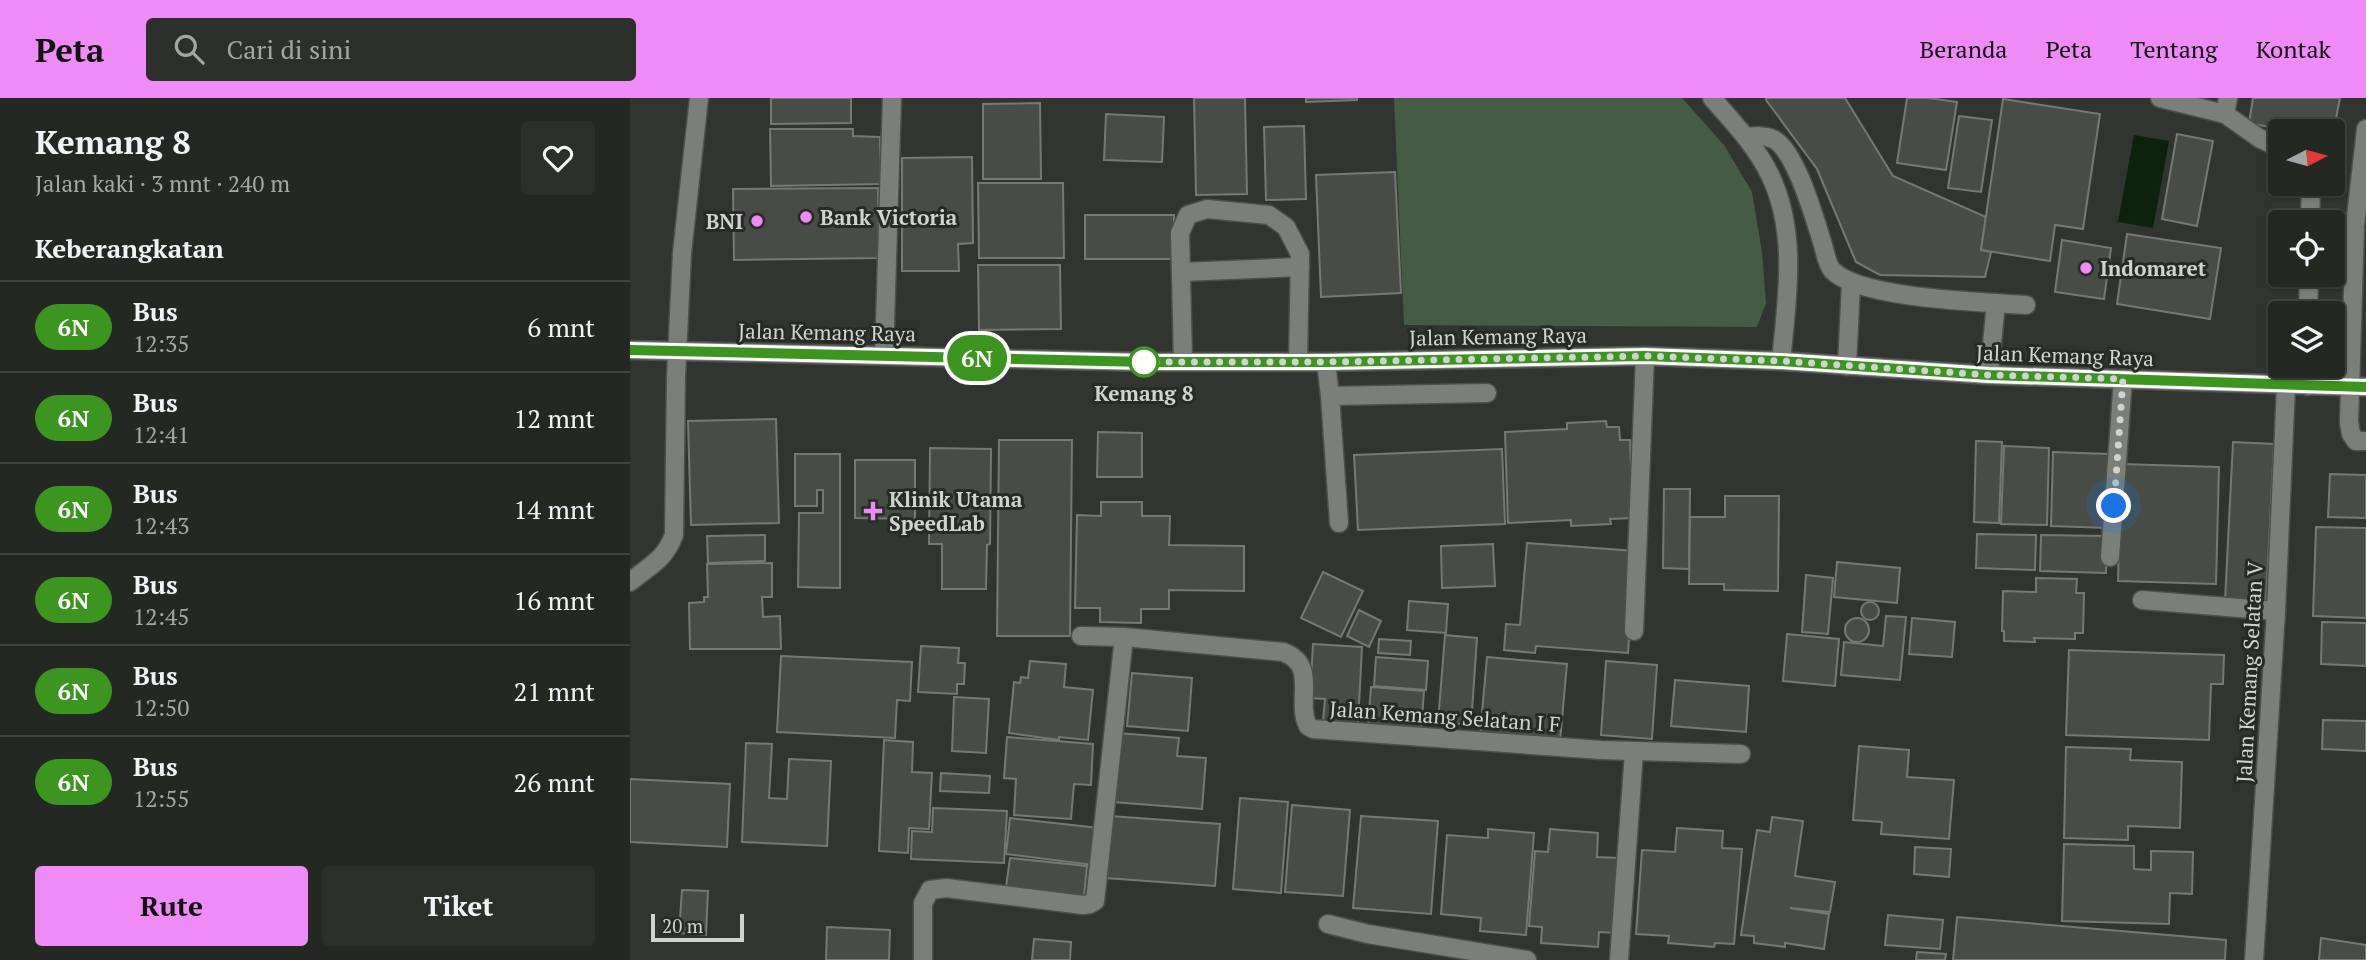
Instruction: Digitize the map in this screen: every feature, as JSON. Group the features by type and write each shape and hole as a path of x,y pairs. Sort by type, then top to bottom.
{"street":[{"path":"630,582 660,561 674,535 677,352 682,253 699,98"},
{"path":"884,355 892,98"},
{"path":"1712,98 1747,138 1770,174 1782,206 1788,246 1789,286 1781,361"},
{"path":"2160,98 2226,106 2259,138 2268,142"},
{"path":"2366,129 2355,226 2358,387 2351,434 2356,441 2366,441"},
{"path":"1747,138 1761,135 1775,140 1787,152 1808,199 1830,269 1852,283 1888,291 2026,305"},
{"path":"1184,361 1180,233 1188,215 1208,209 1269,215 1286,228 1300,254 1298,362"},
{"path":"1182,272 1300,267"},
{"path":"1847,366 1852,283"},
{"path":"1989,375 1996,303"},
{"name":"Jalan Kemang Raya","path":"630,350 1052,360 1298,362 1645,356 1781,361 1989,375 2358,387"},
{"path":"1634,631 1645,356"},
{"path":"1326,362 1339,523"},
{"path":"2308,378 2308,386"},
{"path":"2110,557 2123,379"},
{"name":"Jalan Kemang Selatan V","path":"2254,960 2287,386"},
{"path":"1330,396 1487,393"},
{"path":"2142,600 2276,611"},
{"name":"Jalan Kemang Selatan I F","path":"1080,636 1124,637 1283,652 1292,656 1303,671 1304,713 1308,726 1313,729 1634,752 1741,754"},
{"path":"923,960 923,903 930,890 946,888 1083,905 1097,897 1124,637"},
{"path":"1619,960 1634,752"},
{"path":"1328,924 1368,934 1527,960"}],"shaded area":[{"path":"1394,98 1682,98 1724,145 1752,192 1762,252 1766,303 1757,327 1404,325"},
{"path":"2134,135 2169,141 2153,228 2118,222"}],"building":[{"path":"771,98 851,98 851,123 771,124"},
{"path":"1194,98 1245,98 1247,194 1196,195"},
{"path":"1306,98 1357,98 1357,100 1306,102"},
{"path":"1766,98 1845,98 1893,176 1986,217 1981,250 1991,252 1985,277 1880,275 1856,262 1817,169"},
{"path":"1907,98 1957,102 1946,170 1897,163"},
{"path":"2253,98 2340,98 2336,119 2268,119 2268,127 2249,123"},
{"path":"2003,99 2100,114 2083,229 2055,225 2050,261 1981,250"},
{"path":"1040,103 1041,179 983,179 983,104"},
{"path":"1106,114 1164,117 1162,162 1104,160"},
{"path":"1959,116 1992,120 1981,192 1948,188"},
{"path":"1304,126 1306,199 1266,200 1264,127"},
{"path":"770,129 853,129 853,136 880,137 881,184 771,186"},
{"path":"2177,134 2213,141 2197,226 2162,219"},
{"path":"972,157 973,243 958,244 959,271 902,271 902,158"},
{"path":"1395,172 1401,293 1321,297 1316,175"},
{"path":"978,183 1063,183 1064,258 979,258"},
{"path":"878,188 879,258 734,260 733,189"},
{"path":"1085,215 1174,215 1174,259 1085,259"},
{"path":"2127,234 2221,248 2210,319 2117,304"},
{"path":"2062,240 2111,248 2104,299 2055,292"},
{"path":"978,265 1060,265 1061,329 979,330"},
{"path":"776,419 779,523 691,525 688,421"},
{"path":"1606,421 1607,427 1619,427 1620,440 1630,440 1633,518 1610,519 1611,524 1571,526 1571,520 1508,523 1505,432 1567,429 1567,423"},
{"path":"1098,432 1142,433 1142,477 1097,477"},
{"path":"999,440 1072,440 1070,636 997,636"},
{"path":"1976,441 2002,442 1999,523 1974,522"},
{"path":"2233,442 2274,444 2266,602 2225,601"},
{"path":"2004,446 2049,448 2047,525 2001,524"},
{"path":"930,448 991,449 990,544 987,545 986,589 942,589 942,544 929,544"},
{"path":"1502,449 1505,524 1358,530 1354,455"},
{"path":"2053,452 2110,454 2108,528 2051,526"},
{"path":"795,454 840,454 840,588 798,587 799,513 823,513 823,490 817,490 817,506 795,506"},
{"path":"855,460 915,460 915,519 855,518"},
{"path":"2121,464 2219,467 2216,584 2118,581"},
{"path":"2330,474 2366,475 2366,518 2328,517"},
{"path":"1664,489 1690,489 1689,569 1663,568"},
{"path":"1725,496 1779,496 1778,591 1724,590 1724,584 1689,584 1690,517 1725,517"},
{"path":"1101,502 1142,502 1142,516 1170,516 1169,545 1244,546 1244,591 1169,590 1169,609 1141,609 1141,623 1100,622 1100,608 1075,608 1077,515 1101,516"},
{"path":"2316,527 2366,528 2366,618 2313,616"},
{"path":"1977,534 2036,535 2035,570 1976,568"},
{"path":"765,535 765,561 708,563 707,536"},
{"path":"2041,535 2107,536 2106,573 2040,571"},
{"path":"1527,543 1635,551 1628,653 1536,646 1535,653 1504,650 1506,624 1520,625"},
{"path":"1493,544 1495,586 1442,588 1441,546"},
{"path":"1837,562 1900,568 1897,603 1834,597"},
{"path":"772,563 772,597 762,597 763,617 780,616 781,649 690,649 689,603 704,602 704,597 708,597 707,564"},
{"path":"1323,572 1363,591 1341,637 1301,618"},
{"path":"1806,575 1833,578 1828,634 1802,632"},
{"path":"2036,578 2077,579 2076,593 2084,593 2083,633 2075,633 2075,639 2034,638 2035,642 2004,641 2003,591 2036,592"},
{"path":"1409,601 1448,604 1446,633 1407,630"},
{"path":"1870,602 1876,605 1879,611 1876,617 1870,620 1864,617 1861,611 1864,605"},
{"path":"1359,610 1381,621 1369,647 1347,636"},
{"path":"1886,616 1906,617 1900,680 1841,675 1844,642 1883,646"},
{"path":"1857,618 1865,622 1869,630 1865,638 1857,642 1849,638 1845,630 1849,622"},
{"path":"1912,618 1955,622 1952,657 1909,654"},
{"path":"2322,622 2366,623 2366,666 2321,664"},
{"path":"1787,634 1839,639 1835,686 1783,681"},
{"path":"1445,635 1477,638 1471,725 1438,722"},
{"path":"1379,639 1411,641 1410,655 1378,653"},
{"path":"1313,644 1362,647 1358,724 1323,721 1325,699 1310,698"},
{"path":"921,646 959,648 958,663 965,663 964,684 957,684 957,694 918,692"},
{"path":"2069,650 2224,655 2223,684 2211,684 2209,740 2066,735"},
{"path":"781,656 912,662 910,701 897,700 895,738 777,732"},
{"path":"1376,657 1428,661 1426,690 1374,686"},
{"path":"1487,657 1567,664 1560,741 1480,735"},
{"path":"1030,661 1066,664 1064,687 1093,690 1088,740 1059,737 1059,740 1009,733 1014,682 1020,683 1021,677 1028,678"},
{"path":"1606,661 1657,665 1652,739 1601,735"},
{"path":"1132,673 1192,678 1188,731 1127,726"},
{"path":"1675,680 1749,686 1746,732 1671,726"},
{"path":"1371,687 1424,691 1421,731 1368,727"},
{"path":"954,697 989,699 986,753 952,751"},
{"path":"2323,720 2366,721 2366,751 2322,749"},
{"path":"1118,733 1179,738 1177,756 1206,758 1202,809 1113,802"},
{"path":"1007,737 1093,744 1091,785 1074,784 1071,819 1014,815 1016,779 1004,778"},
{"path":"884,740 913,742 912,772 932,773 929,829 909,828 908,853 879,851"},
{"path":"746,743 772,744 769,798 787,799 789,759 831,761 827,846 742,842"},
{"path":"1859,746 1909,750 1907,777 1954,780 1949,839 1881,834 1882,822 1853,820"},
{"path":"2066,747 2131,749 2130,760 2182,762 2180,828 2128,826 2128,840 2064,838"},
{"path":"941,773 990,776 989,793 940,791"},
{"path":"630,779 730,784 727,847 630,842"},
{"path":"1240,798 1288,802 1281,893 1233,889"},
{"path":"1292,805 1350,810 1343,896 1285,892"},
{"path":"933,808 1007,811 1004,863 911,859 912,831 932,832"},
{"path":"1110,816 1220,824 1215,886 1106,878"},
{"path":"1361,816 1438,821 1431,914 1353,908"},
{"path":"1772,817 1803,821 1795,876 1835,882 1830,912 1790,908 1829,914 1824,949 1785,943 1785,947 1754,943 1754,936 1741,935 1757,830 1770,832"},
{"path":"1010,818 1098,828 1093,865 1006,854"},
{"path":"1677,828 1723,831 1722,848 1742,849 1734,944 1715,943 1714,947 1668,943 1669,936 1636,934 1642,850 1675,852"},
{"path":"1488,829 1534,833 1526,935 1480,931 1481,918 1441,914 1447,835 1488,838"},
{"path":"1550,829 1598,833 1597,857 1620,858 1615,933 1599,932 1598,947 1541,943 1542,927 1529,926 1535,851 1548,852"},
{"path":"2064,844 2134,846 2134,869 2151,870 2151,851 2193,852 2192,894 2170,893 2169,924 2062,921"},
{"path":"1915,847 1951,849 1949,877 1914,874"},
{"path":"1010,858 1087,866 1084,896 1006,887"},
{"path":"682,890 708,891 706,935 679,933"},
{"path":"1888,915 1943,920 1940,949 1885,945"},
{"path":"1957,917 2226,940 2225,960 1953,960"},
{"path":"827,927 890,930 889,960 826,960"},
{"path":"2321,938 2366,945 2366,960 2319,960"},
{"path":"1034,939 1071,942 1070,960 1032,960"},
{"path":"1917,952 1946,954 1945,960 1916,960"}],"bus line":[{"name":"6N","path":"630,350 1146,362 1326,362 1645,356 1781,361 1989,375 2366,387"}],"place":[{"name":"Bank Victoria","path":"806,217"},
{"name":"BNI","path":"757,221"},
{"name":"Indomaret","path":"2086,268"},
{"name":"Kemang 8","path":"1144,362"},
{"name":"Klinik Utama SpeedLab","path":"873,511"}],"route":[{"path":"1144,362 1326,362 1645,356 1781,361 1989,375 2123,379 2114,506"}]}
